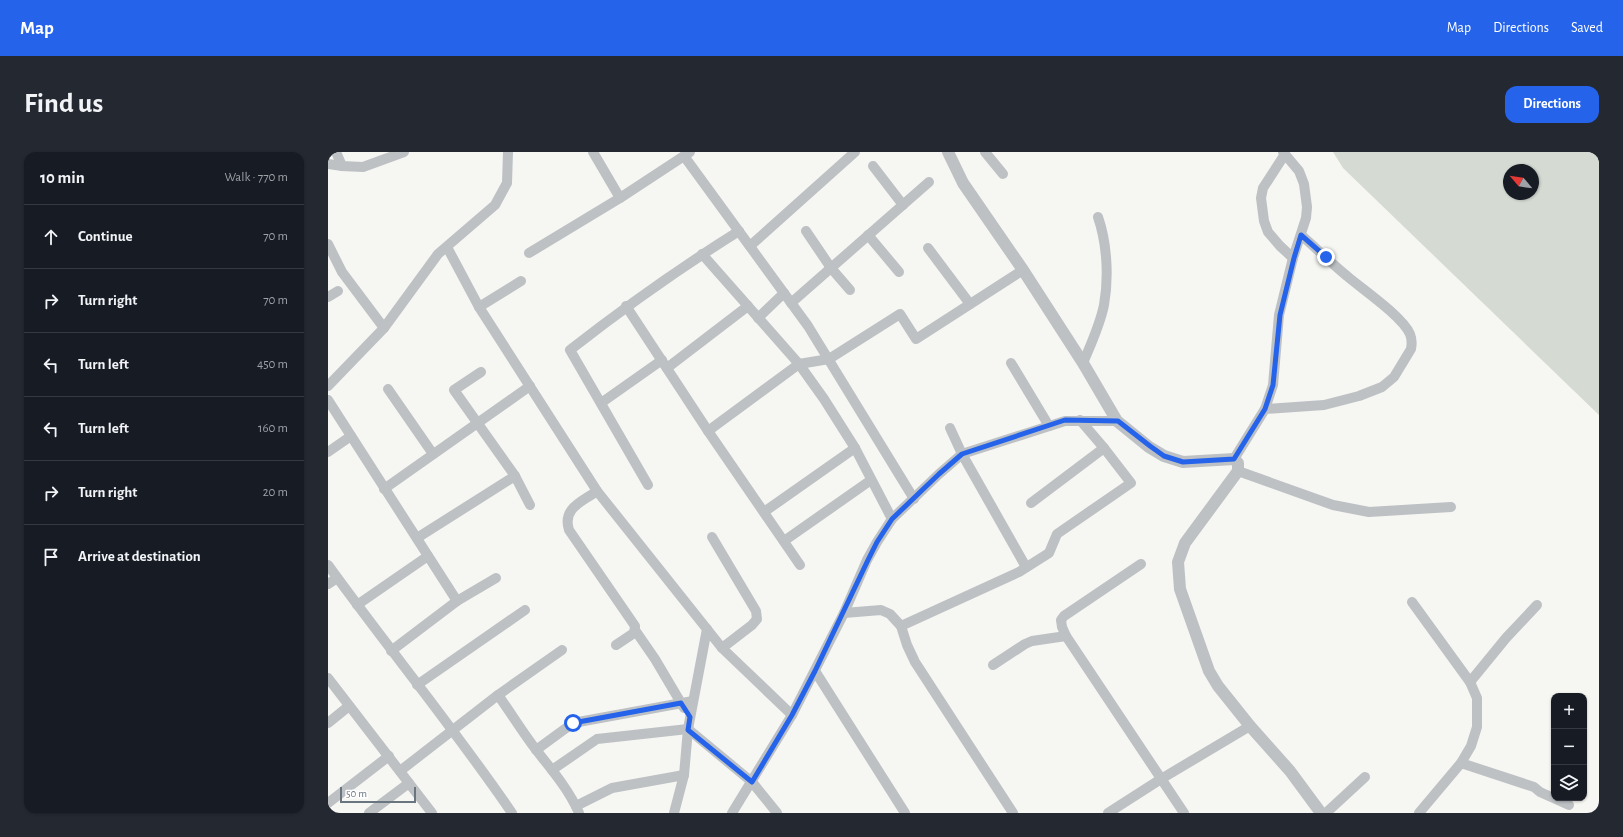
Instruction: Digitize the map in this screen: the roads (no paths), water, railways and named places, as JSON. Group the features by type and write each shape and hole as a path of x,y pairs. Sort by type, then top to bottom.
{"street":[{"path":"336,152 342,166"},
{"path":"328,164 363,167 391,154 404,152"},
{"path":"328,386 384,328 438,254 494,205 507,183 508,152"},
{"path":"593,152 620,198"},
{"path":"948,152 963,183 1023,270 1083,363 1118,421 1164,456 1183,462 1236,465 1333,505 1361,511 1386,512 1451,507"},
{"path":"985,152 1003,174"},
{"path":"1294,258 1280,246 1268,232 1264,221 1264,208 1261,198 1263,188 1284,153 1299,171 1304,184 1307,207 1306,218 1294,258 1280,315 1273,385 1265,409 1236,465 1185,543 1178,562 1180,589 1209,671 1218,686 1250,726 1290,771 1321,813"},
{"path":"529,253 620,198 687,154 739,231 808,326 914,498"},
{"path":"750,246 850,154"},
{"path":"873,166 903,205"},
{"path":"791,303 928,182"},
{"path":"1083,363 1099,324 1104,305 1106,287 1106,262 1103,230 1098,217"},
{"path":"648,485 570,350 626,306 702,254 739,231"},
{"path":"806,232 831,268 850,290"},
{"path":"868,235 899,272"},
{"path":"1265,409 1324,405 1359,396 1382,387 1394,377 1411,349 1412,344 1409,333 1399,320 1380,302 1337,268 1301,235"},
{"path":"328,244 342,272 384,328"},
{"path":"447,247 480,308 597,491 722,648 792,715"},
{"path":"928,248 970,304"},
{"path":"702,254 799,364 824,399 855,448 892,519"},
{"path":"708,431 799,364 829,359 900,314 916,339 1023,270"},
{"path":"480,308 521,281"},
{"path":"328,297 338,291"},
{"path":"758,318 784,293"},
{"path":"626,306 708,431 800,565"},
{"path":"601,403 664,364 748,306"},
{"path":"1011,363 1049,426"},
{"path":"481,372 454,390 515,476 530,505"},
{"path":"384,489 530,386"},
{"path":"388,389 433,454"},
{"path":"328,400 457,601"},
{"path":"732,813 792,715 844,613 877,542 892,519 962,454 1065,420 1118,421"},
{"path":"901,626 1026,568 1049,553 1057,534 1131,483 1080,420"},
{"path":"950,428 962,454 1026,568"},
{"path":"328,452 351,436"},
{"path":"764,512 855,448"},
{"path":"1031,503 1104,448"},
{"path":"416,538 515,476"},
{"path":"784,541 871,480"},
{"path":"597,491 570,510 567,516 567,522 569,530 635,626 631,636 616,645"},
{"path":"712,537 756,612 756,619 752,626 722,648"},
{"path":"357,605 428,556"},
{"path":"1141,564 1064,616 1061,620 1062,626 1066,636 1184,813"},
{"path":"328,565 391,651 484,772 512,813"},
{"path":"328,584 337,578"},
{"path":"391,651 457,601 496,578"},
{"path":"1412,602 1470,682 1477,698 1477,726 1471,746 1461,763 1420,813"},
{"path":"1470,682 1506,638 1536,605"},
{"path":"417,685 525,610"},
{"path":"844,613 882,610 890,614 901,626 907,645 915,662 1013,813"},
{"path":"634,630 655,659 690,717"},
{"path":"674,813 684,775 690,717 707,630"},
{"path":"993,665 1032,641 1066,636"},
{"path":"400,771 498,695 562,650"},
{"path":"815,671 904,813"},
{"path":"328,678 432,813"},
{"path":"498,695 536,750 552,770 577,809 612,788 684,775"},
{"path":"536,750 573,723 693,701"},
{"path":"328,723 349,706"},
{"path":"1108,813 1161,779 1250,726"},
{"path":"552,770 597,739 688,730 752,782 774,812"},
{"path":"328,803 389,756"},
{"path":"1461,763 1534,787 1540,792 1569,806"},
{"path":"1326,813 1365,776"},
{"path":"369,813 409,783"}]}
